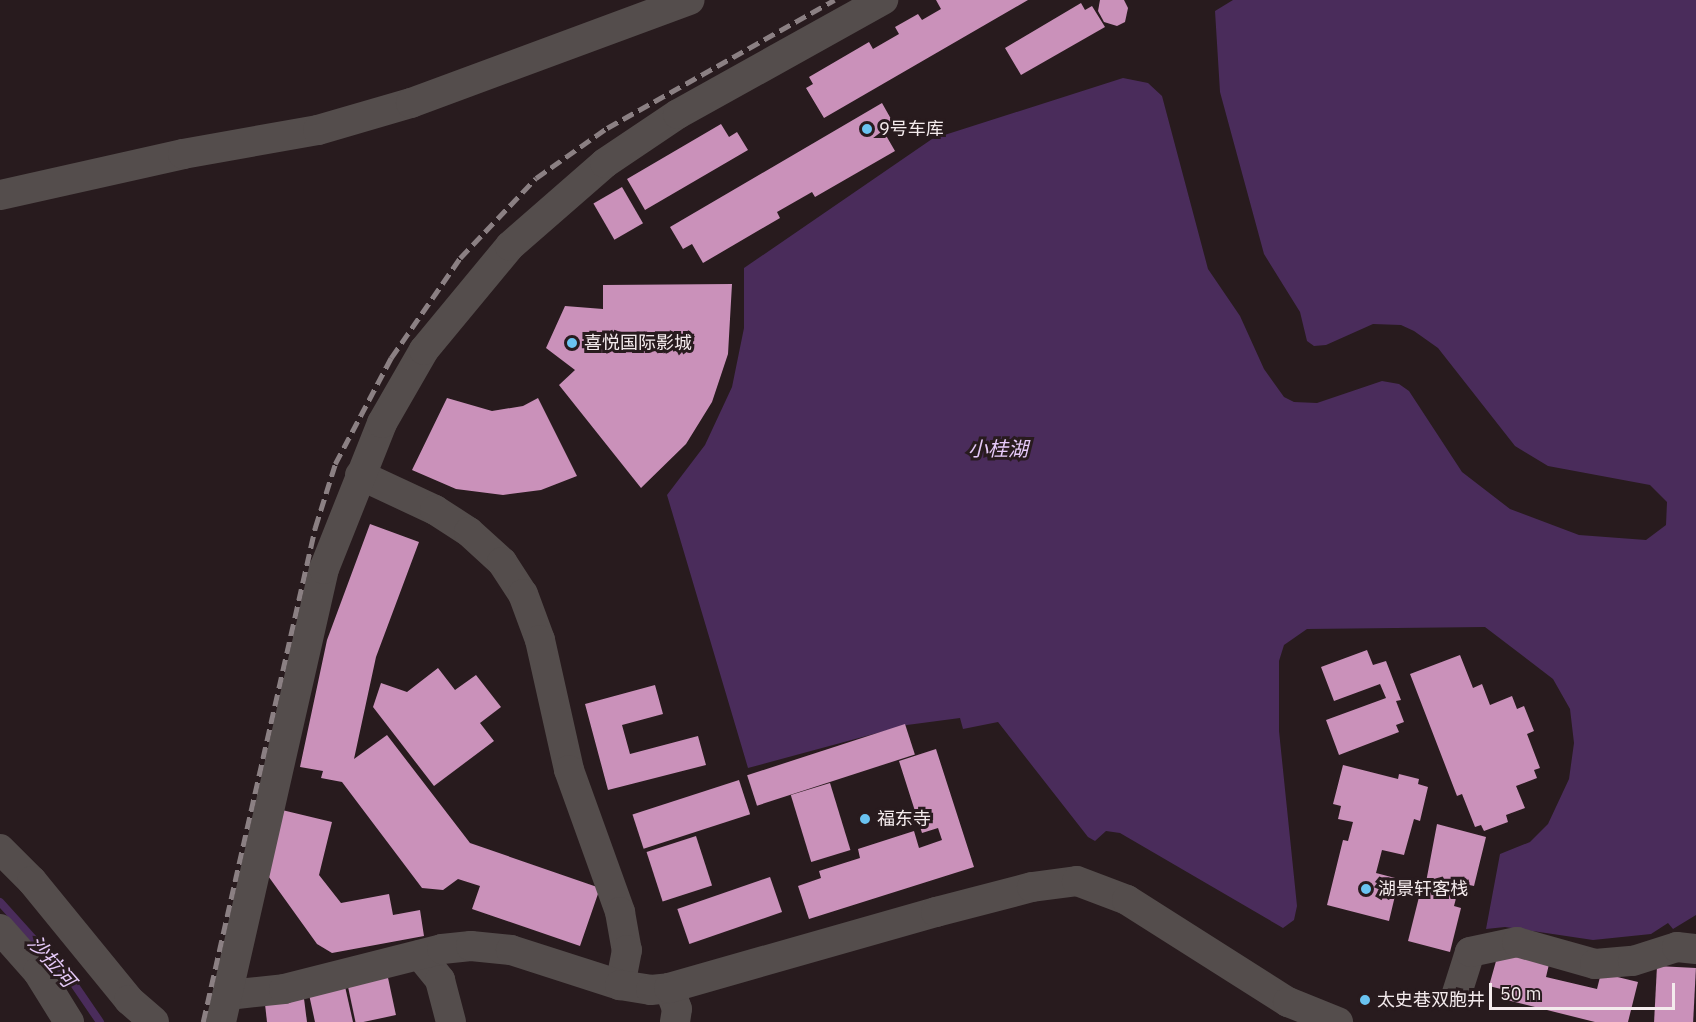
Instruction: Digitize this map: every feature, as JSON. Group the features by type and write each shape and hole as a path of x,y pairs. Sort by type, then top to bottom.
{"street":[{"path":"0,195 183,154 318,130 411,103 690,0"},
{"path":"224,1008 310,621 324,569 382,423 424,350 510,246 570,190 678,114 883,0"},
{"path":"360,475 435,510 469,532 502,562 523,594 540,640 569,770 620,912 627,950 620,985"},
{"path":"0,849 32,881 129,1000 154,1022"},
{"path":"224,1008 284,989 442,949 491,947 620,985 651,990 669,988 924,915 1032,887 1077,881 1127,900 1288,1002 1325,1020"},
{"path":"0,929 38,972 69,1022"},
{"path":"1457,993 1470,951 1517,942 1595,964 1633,961 1677,947 1696,949"},
{"path":"420,955 440,980 451,1022"},
{"path":"669,988 677,1009 675,1022"}],"water":[{"name":"小桂湖","path":"1233,0 1696,0 1696,915 1673,929 1668,923 1651,934 1593,940 1505,927 1486,929 1500,854 1530,842 1548,824 1569,779 1574,743 1570,709 1553,679 1485,627 1307,629 1284,645 1279,661 1279,731 1297,906 1294,920 1283,928 1120,833 1106,831 1095,841 1088,837 998,722 963,729 960,718 907,725 748,768 667,495 705,445 732,387 744,328 744,268 932,139 1123,78 1148,83 1162,96 1208,269 1240,316 1264,369 1284,397 1294,402 1317,403 1382,381 1399,384 1409,391 1462,472 1510,509 1579,535 1646,540 1666,525 1667,502 1650,485 1548,466 1515,446 1438,348 1414,331 1401,325 1373,324 1326,345 1314,346 1307,341 1300,312 1264,254 1220,92 1215,11"}],"building":[{"path":"936,0 1028,0 824,118 806,88 813,84 809,77 869,42 873,49 899,34 895,27 918,14 922,20 941,9"},
{"path":"1100,0 1124,0 1128,8 1125,22 1117,26 1104,22 1098,11"},
{"path":"1081,3 1085,10 1092,6 1105,27 1021,75 1005,48"},
{"path":"882,103 895,126 884,132 895,151 815,197 812,192 777,212 780,218 703,263 692,244 683,249 670,227"},
{"path":"721,124 729,137 737,132 748,150 645,210 627,179"},
{"path":"622,187 643,223 614,240 593,204"},
{"path":"732,284 728,354 712,402 686,444 641,488 559,385 575,370 546,348 565,306 603,309 603,285"},
{"path":"447,398 492,411 523,406 538,398 577,476 541,490 503,495 456,489 412,470"},
{"path":"370,524 419,542 376,657 354,759 387,735 470,843 600,888 580,946 472,909 480,886 458,879 443,890 422,888 342,782 321,778 323,771 300,767 327,640"},
{"path":"1367,650 1373,665 1386,661 1401,700 1396,701 1404,722 1396,725 1399,732 1339,755 1326,720 1386,698 1380,684 1334,701 1321,667"},
{"path":"1460,655 1473,688 1482,684 1490,705 1512,696 1517,709 1524,706 1534,731 1527,734 1540,768 1534,770 1537,778 1516,786 1525,808 1506,815 1508,822 1484,831 1481,825 1475,827 1462,794 1457,796 1410,674"},
{"path":"438,668 455,690 476,675 501,707 480,723 494,741 434,786 373,707 381,683 407,692"},
{"path":"655,685 663,714 622,725 630,754 698,736 706,765 608,790 585,704"},
{"path":"905,724 915,754 757,806 747,775"},
{"path":"936,749 974,867 809,919 798,886 821,878 819,871 860,858 858,849 914,831 919,848 942,840 938,828 922,833 899,761"},
{"path":"1343,765 1398,779 1399,774 1419,779 1418,784 1428,787 1420,821 1414,819 1404,855 1382,850 1376,873 1399,879 1389,921 1327,905 1343,840 1348,841 1353,822 1338,819 1341,806 1333,804"},
{"path":"739,780 750,814 644,849 632,815"},
{"path":"830,783 850,850 811,862 791,795"},
{"path":"282,810 332,822 319,875 341,903 389,894 393,915 420,910 424,936 332,953 317,944 266,873"},
{"path":"1437,824 1486,837 1474,886 1460,883 1454,906 1461,908 1450,952 1408,941 1419,897 1423,898"},
{"path":"696,836 712,885 663,902 647,852"},
{"path":"770,877 782,912 689,944 677,909"},
{"path":"1515,951 1550,960 1546,977 1597,989 1601,973 1638,982 1628,1022 1595,1022 1503,999 1505,990 1489,986 1498,954 1513,958"},
{"path":"1657,966 1696,968 1693,1022 1654,1022"},
{"path":"387,973 396,1015 355,1022 347,982"},
{"path":"344,982 353,1022 315,1022 308,990"},
{"path":"303,991 307,1022 267,1022 264,995"}],"waterway":[{"name":"沙拉河","path":"0,902 74,984 100,1022"}],"railway":[{"path":"203,1022 315,528 335,464 391,358 460,258 536,178 607,128 834,0"}],"place":[{"name":"9号车库","path":"867,129"},
{"name":"喜悦国际影城","path":"572,343"},
{"name":"福东寺","path":"865,819"},
{"name":"湖景轩客栈","path":"1366,889"},
{"name":"太史巷双胞井","path":"1365,1000"}]}
